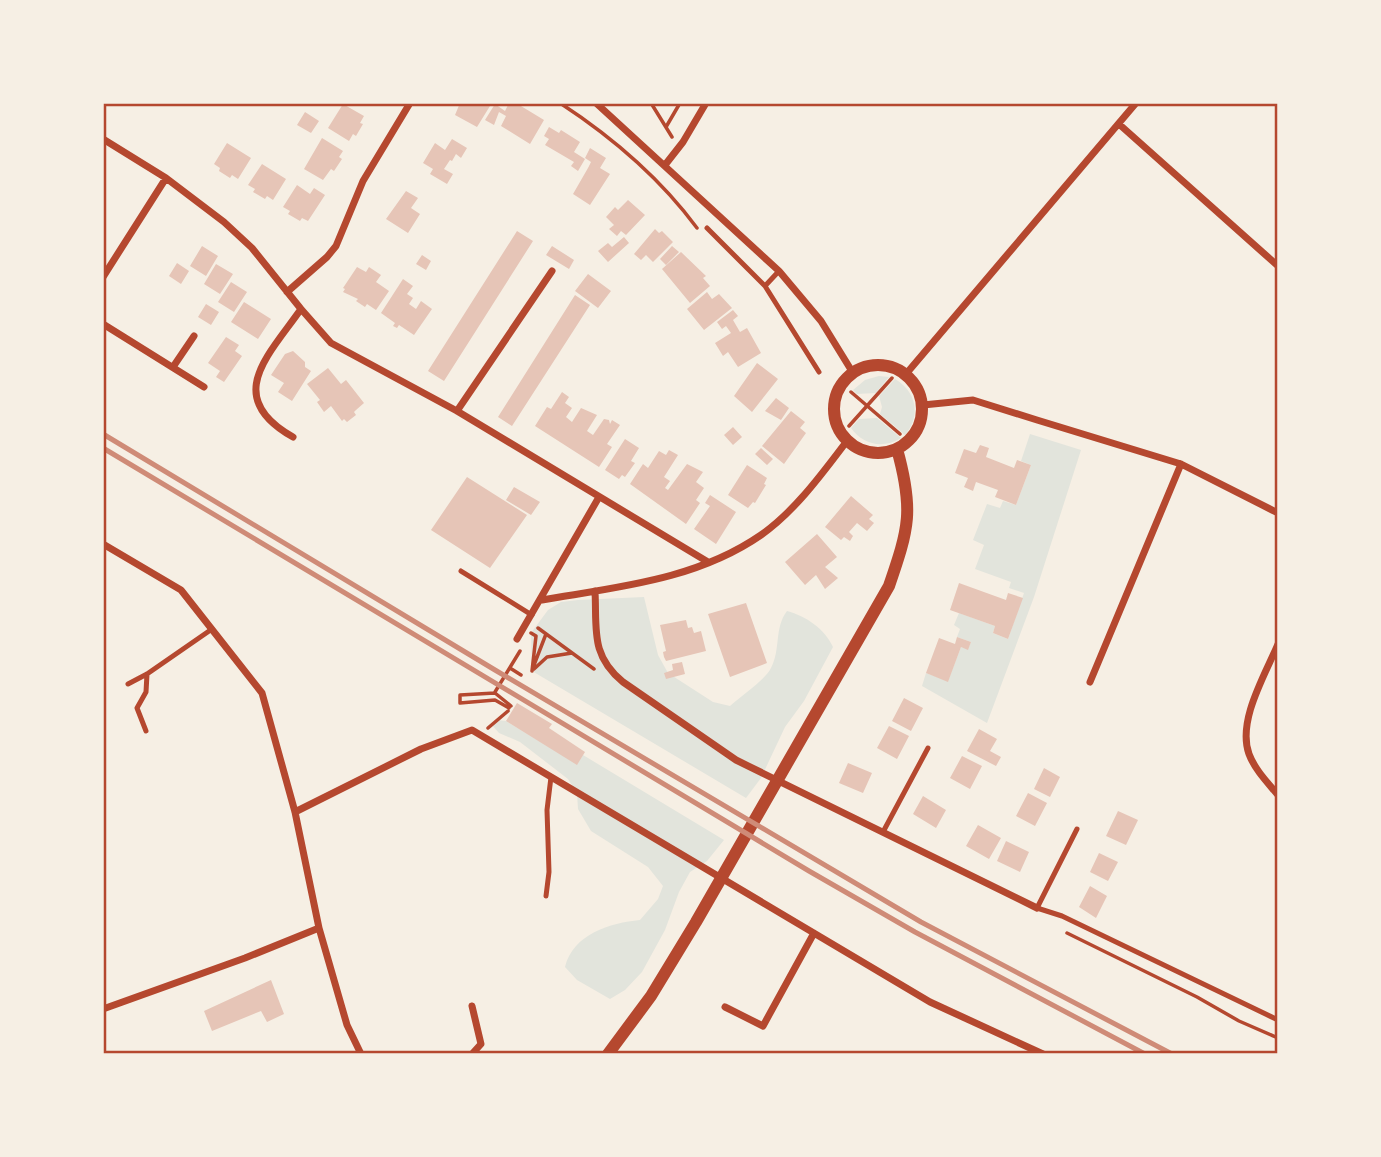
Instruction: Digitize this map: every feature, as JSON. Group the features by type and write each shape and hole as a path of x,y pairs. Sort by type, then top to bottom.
{"street":[{"path":"287,292 336,246 363,181 410,103"},
{"path":"596,103 779,271 821,321 853,373"},
{"path":"665,165 679,148 706,103"},
{"path":"906,374 1136,103"},
{"path":"1120,125 1278,266"},
{"path":"103,139 166,178 225,222 243,239 331,343 457,411 708,562"},
{"path":"103,277 166,178"},
{"path":"457,411 552,271"},
{"path":"293,437 271,422 256,399 255,386 262,366 301,309"},
{"path":"103,324 204,387"},
{"path":"173,367 194,336"},
{"path":"866,366 894,367 906,374 918,388 923,405 922,418 917,431 908,442 884,453 871,453 858,449 847,441 836,424 834,405 840,387 853,373 866,366"},
{"path":"923,405 973,400 1181,464 1278,513"},
{"path":"541,600 681,574 761,535 813,485 847,441"},
{"path":"608,1054 651,996 696,922 889,586 901,553 909,509 906,482 897,449"},
{"path":"1090,682 1181,464"},
{"path":"520,642 532,615 600,497"},
{"path":"103,544 181,590 262,693 295,812 319,929 347,1025 361,1054"},
{"path":"595,591 598,649 603,662 615,676 736,760 1037,908"},
{"path":"1278,644 1249,714 1245,734 1249,755 1278,795"},
{"path":"295,812 421,749 472,730 930,1002 1043,1054"},
{"path":"103,1009 319,929"},
{"path":"725,1007 763,1026 814,933"},
{"path":"472,1006 481,1044 472,1054"}],"lane":[{"path":"707,228 765,286 819,372"},
{"path":"765,286 779,271"},
{"path":"461,571 532,615"},
{"path":"128,684 212,629"},
{"path":"146,731 137,708 146,692 147,674"},
{"path":"883,832 928,748"},
{"path":"546,896 549,872 547,810 551,777"},
{"path":"1077,830 1037,908 1062,916 1278,1020"}],"path":[{"path":"560,103 599,128 673,196 699,232 707,228"},
{"path":"652,103 679,148"},
{"path":"666,127 680,103"},
{"path":"849,426 892,378"},
{"path":"851,392 904,437"},
{"path":"531,633 536,636 532,671"},
{"path":"546,634 572,653 547,657 532,671 546,634"},
{"path":"495,693 510,668 520,642"},
{"path":"510,668 521,675"},
{"path":"495,693 509,708"},
{"path":"495,693 460,695 460,703 495,700 509,708"},
{"path":"480,735 509,708"}],"shaded area":[{"path":"879,376 889,377 876,393 857,394 853,390 865,380"},
{"path":"895,379 908,391 914,405 913,420 905,435 880,414 882,407 879,396"},
{"path":"877,418 901,438 874,444 861,438 851,428 859,419"},
{"path":"1030,434 1081,450 1034,597 987,723 922,686 926,673 948,681 961,647 968,649 971,642 957,637 960,629 954,625 959,613 995,626 993,633 1008,639 1024,593 1009,588 1011,582 975,569 984,545 973,540 987,504 1000,508 1003,501 1016,505 1031,465 1021,461"},
{"path":"644,597 658,655 668,673 713,702 730,706 768,673 776,653 780,624 787,611 814,624 825,634 833,647 804,701 785,727 761,778 746,798 532,671 531,633 548,610 561,602"},
{"path":"497,720 506,721 577,764 583,755 724,840 707,861 690,872 679,892 665,930 642,972 625,990 610,999 577,980 565,967 569,956 584,938 594,932 640,920 658,899 663,886 648,867 591,831 578,809 577,793 568,779 520,742 499,733 492,725"}],"building":[{"path":"460,103 484,103 490,106 477,127 455,115"},
{"path":"509,103 516,103 544,120 530,144 501,126 506,116 499,112 494,125 485,120 495,104 505,111"},
{"path":"343,104 364,116 356,136 353,134 349,141 328,128"},
{"path":"305,112 319,121 311,133 297,125"},
{"path":"549,127 559,133 561,130 580,142 574,152 585,159 578,171 571,166 574,162 545,145 549,139 544,136"},
{"path":"322,138 343,151 339,157 342,159 334,171 331,169 323,180 304,169"},
{"path":"452,139 467,148 461,158 456,154 444,169 453,174 447,184 430,174 433,169 423,163 435,143 445,150"},
{"path":"227,143 251,158 238,179 232,175 230,178 214,164"},
{"path":"590,148 606,158 600,168 610,174 590,205 573,194 591,162 585,158"},
{"path":"262,164 286,179 273,200 253,192 255,189 248,185"},
{"path":"297,185 310,194 314,188 325,195 308,221 302,218 300,221 288,214 290,211 283,207"},
{"path":"406,191 418,198 411,208 420,214 408,233 386,219"},
{"path":"628,200 645,215 626,235 621,231 617,236 609,229 614,225 606,217 615,207 618,210"},
{"path":"655,229 659,233 662,231 673,242 653,262 646,255 641,260 634,254"},
{"path":"517,231 533,241 444,381 428,371"},
{"path":"624,237 629,243 608,262 598,251 608,243 612,247"},
{"path":"202,246 218,256 206,276 190,266"},
{"path":"552,246 574,260 569,269 546,255"},
{"path":"672,246 679,252 666,265 660,259"},
{"path":"681,252 706,276 703,278 710,286 690,303 662,269"},
{"path":"422,255 431,261 426,270 416,264"},
{"path":"177,263 189,271 181,284 169,276"},
{"path":"216,264 233,274 220,294 204,284"},
{"path":"357,267 366,272 369,267 381,275 376,282 389,291 376,310 367,304 365,307 356,301 358,299 343,292"},
{"path":"588,274 611,291 598,308 575,291"},
{"path":"403,279 413,286 407,294 413,298 409,304 416,309 421,301 432,309 414,335 399,325 397,328 393,326 395,323 381,313"},
{"path":"231,282 247,292 234,312 218,302"},
{"path":"707,292 712,299 719,294 732,308 704,330 687,309"},
{"path":"575,295 590,305 512,426 498,417"},
{"path":"244,302 271,319 258,339 231,322"},
{"path":"206,304 219,312 211,325 198,317"},
{"path":"733,310 738,316 733,320 740,332 747,328 761,353 738,367 728,352 723,356 715,343 731,333 726,326 722,329 717,322"},
{"path":"226,337 239,345 235,351 242,356 224,382 216,377 220,371 208,363"},
{"path":"293,351 311,371 292,401 278,392 284,383 271,375 285,354"},
{"path":"757,363 778,379 752,412 734,396"},
{"path":"328,368 341,384 346,380 364,403 347,422 344,419 342,421 331,406 324,412 317,402 320,400 307,384"},
{"path":"562,392 569,397 565,403 572,408 566,417 572,422 581,408 597,415 587,431 593,435 604,419 609,420 610,424 612,420 620,425 607,444 612,447 599,467 535,426 547,407 551,409"},
{"path":"776,398 789,408 781,420 765,411"},
{"path":"791,411 805,422 800,428 806,433 784,464 762,446"},
{"path":"733,427 742,437 733,445 724,435"},
{"path":"625,439 639,448 631,461 635,463 625,477 622,475 619,479 605,470"},
{"path":"980,445 989,448 986,457 1014,468 1017,460 1031,465 1016,505 995,497 998,490 976,482 973,491 964,487 968,478 955,473 964,449 976,453"},
{"path":"761,448 773,459 767,465 755,454"},
{"path":"669,450 678,455 664,477 670,481 665,488 668,490 687,464 703,472 696,482 704,488 696,500 700,503 686,524 630,484 643,464 648,468 659,451 666,455"},
{"path":"747,465 767,478 764,484 766,485 755,503 748,508 728,495"},
{"path":"467,477 527,515 490,568 431,530"},
{"path":"514,487 540,502 531,515 506,500"},
{"path":"710,495 736,512 716,544 694,529 710,506 705,503"},
{"path":"851,496 873,515 869,519 874,523 867,531 857,523 849,532 853,536 850,541 844,537 841,540 825,527"},
{"path":"817,534 837,557 825,567 838,578 825,589 816,575 805,585 785,562"},
{"path":"959,583 1006,600 1008,593 1023,598 1008,639 993,633 995,626 950,610"},
{"path":"746,603 767,663 730,677 708,614"},
{"path":"686,620 688,628 692,627 694,633 701,631 706,651 666,661 660,625"},
{"path":"957,637 971,642 968,650 961,647 948,682 926,673 939,638 955,644"},
{"path":"682,662 685,674 666,679 664,673 673,670 672,664"},
{"path":"904,698 923,708 911,731 892,721"},
{"path":"517,703 552,724 549,728 585,752 577,765 506,721"},
{"path":"889,726 909,736 897,759 877,748"},
{"path":"979,729 997,739 990,751 1001,757 996,766 967,751"},
{"path":"962,756 982,766 970,789 950,778"},
{"path":"848,763 872,773 863,793 839,783"},
{"path":"1044,768 1060,777 1050,797 1034,789"},
{"path":"1028,793 1047,803 1035,826 1016,816"},
{"path":"923,796 946,810 936,828 913,814"},
{"path":"1118,811 1138,820 1126,845 1106,836"},
{"path":"978,825 1001,838 989,859 966,846"},
{"path":"1006,841 1029,852 1020,872 997,861"},
{"path":"1099,853 1118,862 1108,881 1090,872"},
{"path":"1090,886 1107,896 1096,918 1079,907"},
{"path":"271,980 284,1014 267,1022 261,1011 212,1031 204,1011"}],"railway":[{"path":"103,434 921,922 1172,1054"},
{"path":"103,448 809,871 915,932 1145,1054"}]}
